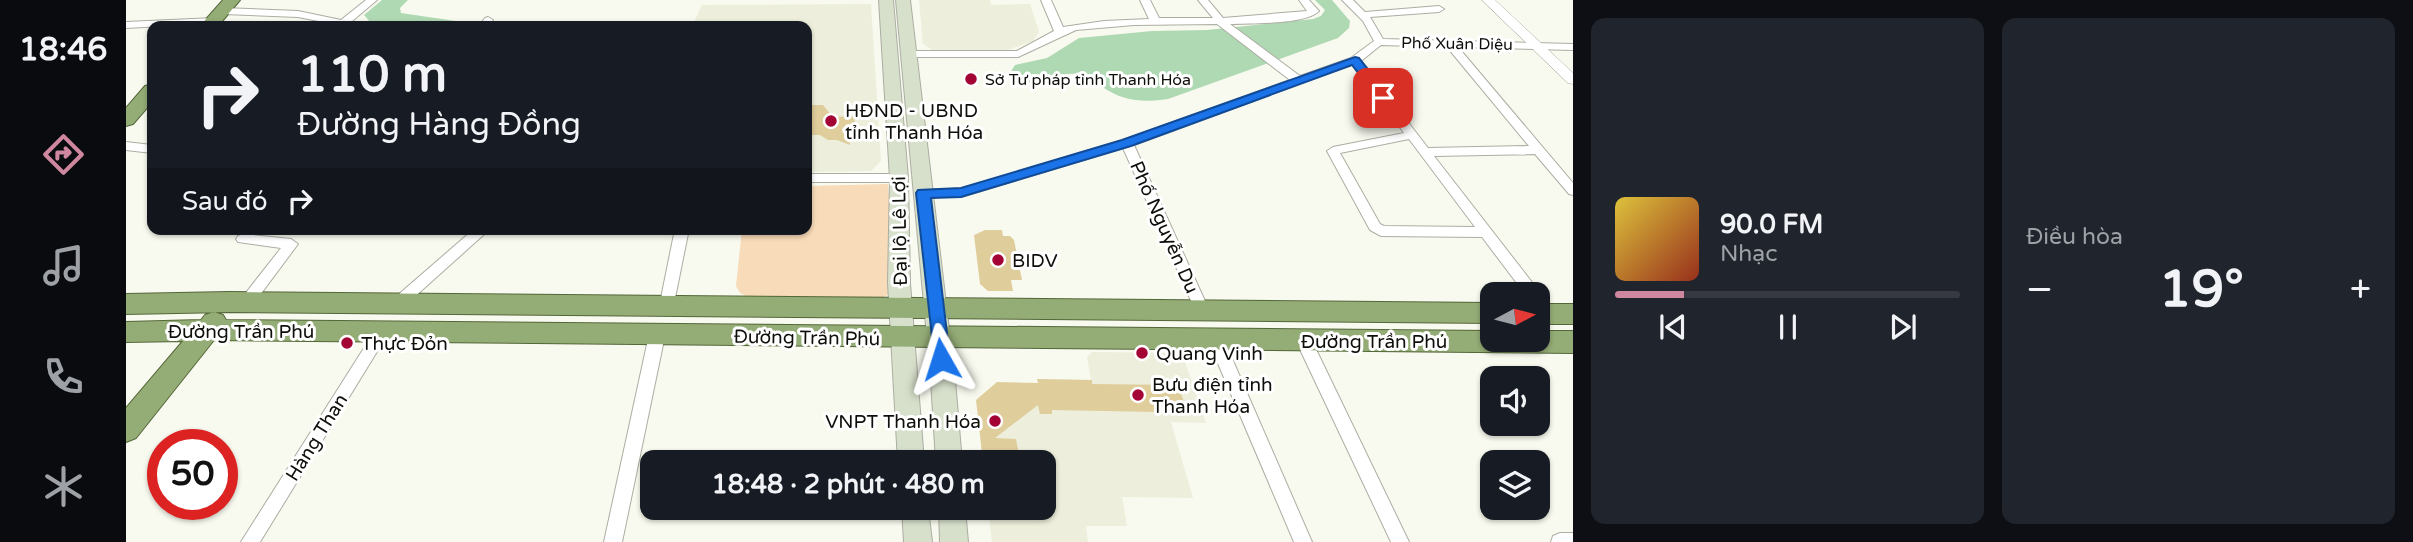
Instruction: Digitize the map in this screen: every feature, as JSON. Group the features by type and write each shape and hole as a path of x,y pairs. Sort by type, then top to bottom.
{"highway":[{"path":"126,120 147,96"},
{"path":"126,429 208,330 238,302"},
{"name":"Đường Trần Phú","path":"126,304 238,302 666,308 1480,313"},
{"path":"381,333 396,305"},
{"path":"1376,313 1392,341"},
{"name":"Đường Trần Phú","path":"126,332 208,330 1571,345"}],"main road":[{"name":"Đại lộ Lê Lợi","path":"895,6 909,54 948,450"},
{"name":"Đại lộ Lê Lợi","path":"895,6 901,310 910,450"},
{"path":"916,520 918,542"},
{"path":"953,520 954,542"}],"street":[{"path":"346,21 372,0"},
{"path":"1046,0 1059,31"},
{"path":"1145,0 1156,22"},
{"path":"1203,0 1220,22 1298,80"},
{"path":"909,54 1018,54 1035,49 1059,31 1076,27 1156,22 1220,22 1310,15 1314,11 1304,0"},
{"path":"923,193 961,193 1126,143 1355,60 1379,42 1364,15 1347,0"},
{"path":"1488,0 1573,80"},
{"path":"1364,15 1439,9"},
{"path":"154,21 219,14 298,14 333,21"},
{"path":"126,24 147,22"},
{"name":"Phố Xuân Diệu","path":"1379,42 1573,47"},
{"path":"1449,43 1573,191"},
{"path":"1355,60 1526,282"},
{"path":"1412,135 1333,151 1375,226 1390,233 1486,232"},
{"name":"Phố Nguyễn Du","path":"1126,143 1203,312"},
{"path":"126,146 147,148"},
{"path":"1425,152 1539,150"},
{"path":"812,178 899,178"},
{"path":"238,302 290,244 243,239 247,235"},
{"path":"396,305 476,235"},
{"path":"666,308 681,235"},
{"name":"Hàng Than","path":"250,542 381,333"},
{"path":"613,542 657,335"},
{"path":"1216,340 1303,542"},
{"path":"1304,341 1400,542"},
{"path":"1560,542 1573,542"}],"shaded area":[{"path":"382,0 408,0 400,8 401,13 456,21 369,21 364,15"},
{"path":"919,0 990,0 991,5 1030,4 1039,32 1033,41 1005,51 932,50 923,44"},
{"path":"1315,0 1332,0 1350,21 1349,28 1338,38 1168,99 1141,101 1125,98 1077,74 1025,82 1010,73 1015,65 1047,58 1079,38 1152,31 1207,30 1313,19 1321,16 1325,10"},
{"path":"871,4 881,161 871,171 812,172 812,21 694,21 702,5"},
{"path":"888,184 894,285 891,293 882,298 750,298 740,293 736,286 741,235 812,235 812,186"},
{"path":"1092,352 1182,353 1206,423 1171,422 1193,498 1122,497 1127,526 1086,526 1088,542 992,542 989,520 1056,520 1056,450 982,450 977,403 979,398 998,382 1038,383 1037,379 1091,380 1087,357"}],"building":[{"name":"HĐND - UBND tỉnh Thanh Hóa","path":"812,105 823,105 833,117 854,116 855,124 861,128 848,136 850,145 828,140 820,135 812,135"},
{"name":"BIDV","path":"985,230 1002,230 1003,236 1010,236 1014,240 1022,280 1011,280 1013,291 988,291 980,284 974,235"},
{"name":"VNPT Thanh Hóa","path":"1037,379 1092,380 1092,384 1178,385 1186,408 1158,408 1159,412 1052,410 1052,414 1040,414 1038,405 995,438 1016,439 1018,450 982,450 976,400 997,382 1038,383"}],"place":[{"name":"Sở Tư pháp tỉnh Thanh Hóa","path":"971,79"},
{"name":"HĐND - UBND tỉnh Thanh Hóa","path":"831,121"},
{"name":"BIDV","path":"998,260"},
{"name":"Thực Đỏn","path":"347,343"},
{"name":"Quang Vinh","path":"1142,353"},
{"name":"Bưu điện tỉnh Thanh Hóa","path":"1138,395"},
{"name":"VNPT Thanh Hóa","path":"995,421"}],"route":[{"path":"941,359 923,193 961,193 1126,143 1355,60 1383,98"}]}
